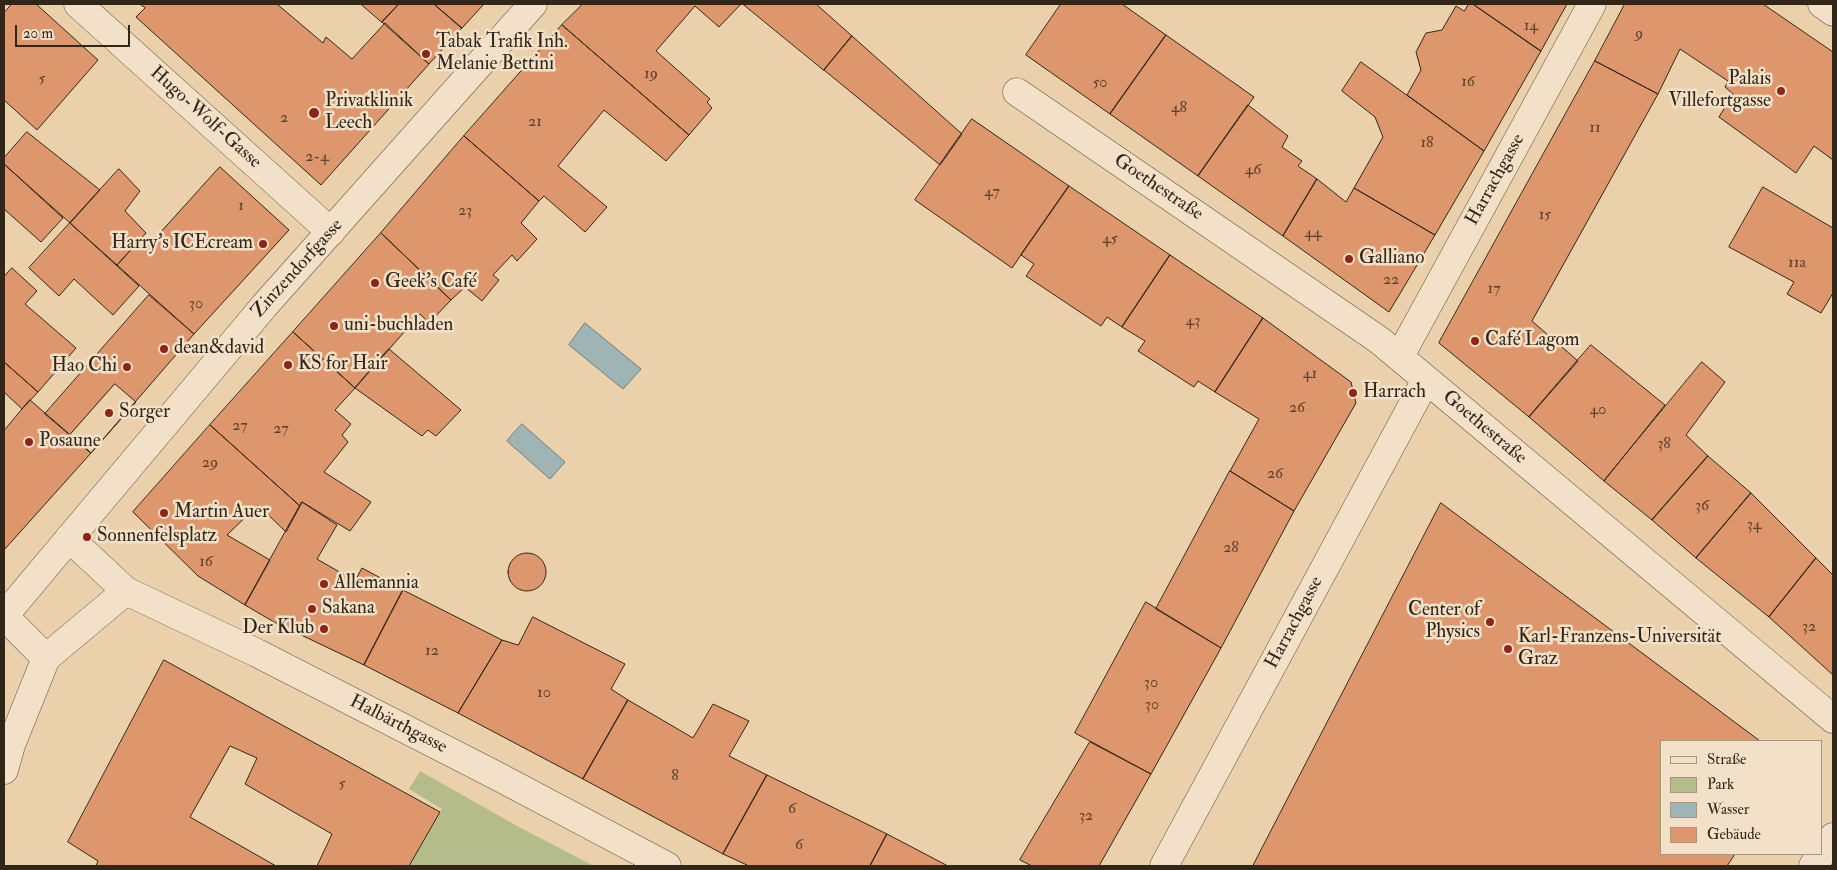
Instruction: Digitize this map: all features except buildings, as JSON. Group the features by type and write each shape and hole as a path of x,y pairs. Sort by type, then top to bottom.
{"street":[{"name":"Hugo-Wolf-Gasse","path":"78,4 331,232"},
{"name":"Zinzendorfgasse","path":"68,538 265,305 533,4"},
{"name":"Harrachgasse","path":"1400,356 1592,4"},
{"path":"1822,4 1833,12"},
{"name":"Goethestraße","path":"1017,92 1400,356 1426,380 1833,719"},
{"name":"Harrachgasse","path":"1164,866 1426,380"},
{"path":"4,770 11,745 46,658 126,591 68,538 4,616 46,658"},
{"name":"Halbärthgasse","path":"126,591 257,653 499,777 667,866"},
{"path":"1822,853 1833,837"},
{"path":"1813,866 1821,855"}],"green space":[{"path":"420,771 517,826 594,866 409,866 442,809 409,789"}],"water":[{"path":"585,323 641,369 623,389 569,345"},
{"path":"522,424 565,462 550,479 507,441"}],"place":[{"name":"Tabak Trafik Inh. Melanie Bettini","path":"426,54"},
{"name":"Palais Villefortgasse","path":"1781,91"},
{"name":"Privatklinik Leech","path":"314,113"},
{"name":"Harry's ICEcream","path":"263,244"},
{"name":"Galliano","path":"1349,259"},
{"name":"Geek’s Café","path":"375,283"},
{"name":"uni-buchladen","path":"334,326"},
{"name":"Café Lagom","path":"1475,341"},
{"name":"dean&david","path":"164,349"},
{"name":"KS for Hair","path":"288,365"},
{"name":"Hao Chi","path":"127,367"},
{"name":"Harrach","path":"1353,393"},
{"name":"Sorger","path":"109,413"},
{"name":"Posaune","path":"29,442"},
{"name":"Martin Auer","path":"164,513"},
{"name":"Sonnenfelsplatz","path":"87,537"},
{"name":"Allemannia","path":"324,584"},
{"name":"Sakana","path":"312,609"},
{"name":"Center of Physics","path":"1490,622"},
{"name":"Der Klub","path":"324,629"},
{"name":"Karl-Franzens-Universität Graz","path":"1508,649"}]}
